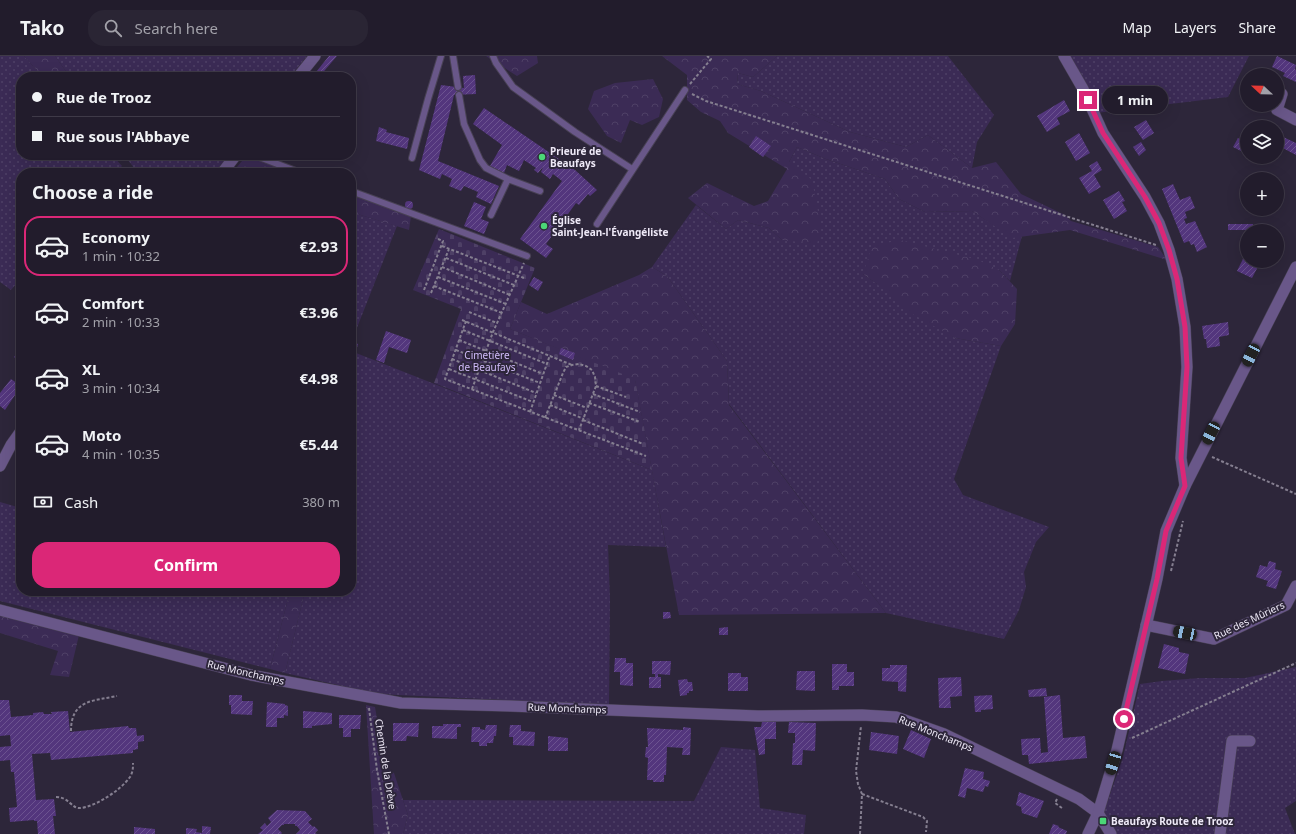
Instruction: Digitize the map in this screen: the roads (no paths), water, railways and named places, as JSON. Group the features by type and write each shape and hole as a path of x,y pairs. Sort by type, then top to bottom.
{"street":[{"path":"302,72 314,56"},
{"path":"1064,56 1083,89 1103,133 1145,197 1159,223 1169,250 1177,279 1185,327 1187,367 1181,458 1185,486"},
{"path":"1281,112 1296,120"},
{"path":"226,168 232,160"},
{"path":"1088,834 1098,813 1119,744 1166,531 1185,486 1296,267"},
{"path":"0,466 16,438"},
{"name":"Rue des Mûriers","path":"1146,625 1214,639 1286,605 1296,586"},
{"name":"Rue Monchamps","path":"0,610 99,637 250,674 401,703 758,716 862,715 896,717 944,734 1079,799 1098,813 1111,834"},
{"path":"1220,834 1232,741 1250,741"}],"lane":[{"path":"412,158 441,56"},
{"path":"453,56 458,87"},
{"path":"494,56 496,63 513,87 575,132 632,169"},
{"path":"597,224 685,90"},
{"path":"458,95 464,124 480,160 486,168 508,179 540,191"},
{"path":"267,160 288,168"},
{"path":"491,215 508,179"},
{"path":"356,194 527,256"}],"place":[{"name":"Prieuré de Beaufays","path":"542,157"},
{"name":"Église Saint-Jean-l'Évangéliste","path":"544,226"},
{"name":"Beaufays Route de Trooz","path":"1103,821"}],"park label":[{"name":"Cimetière de Beaufays","path":"487,360"}]}
